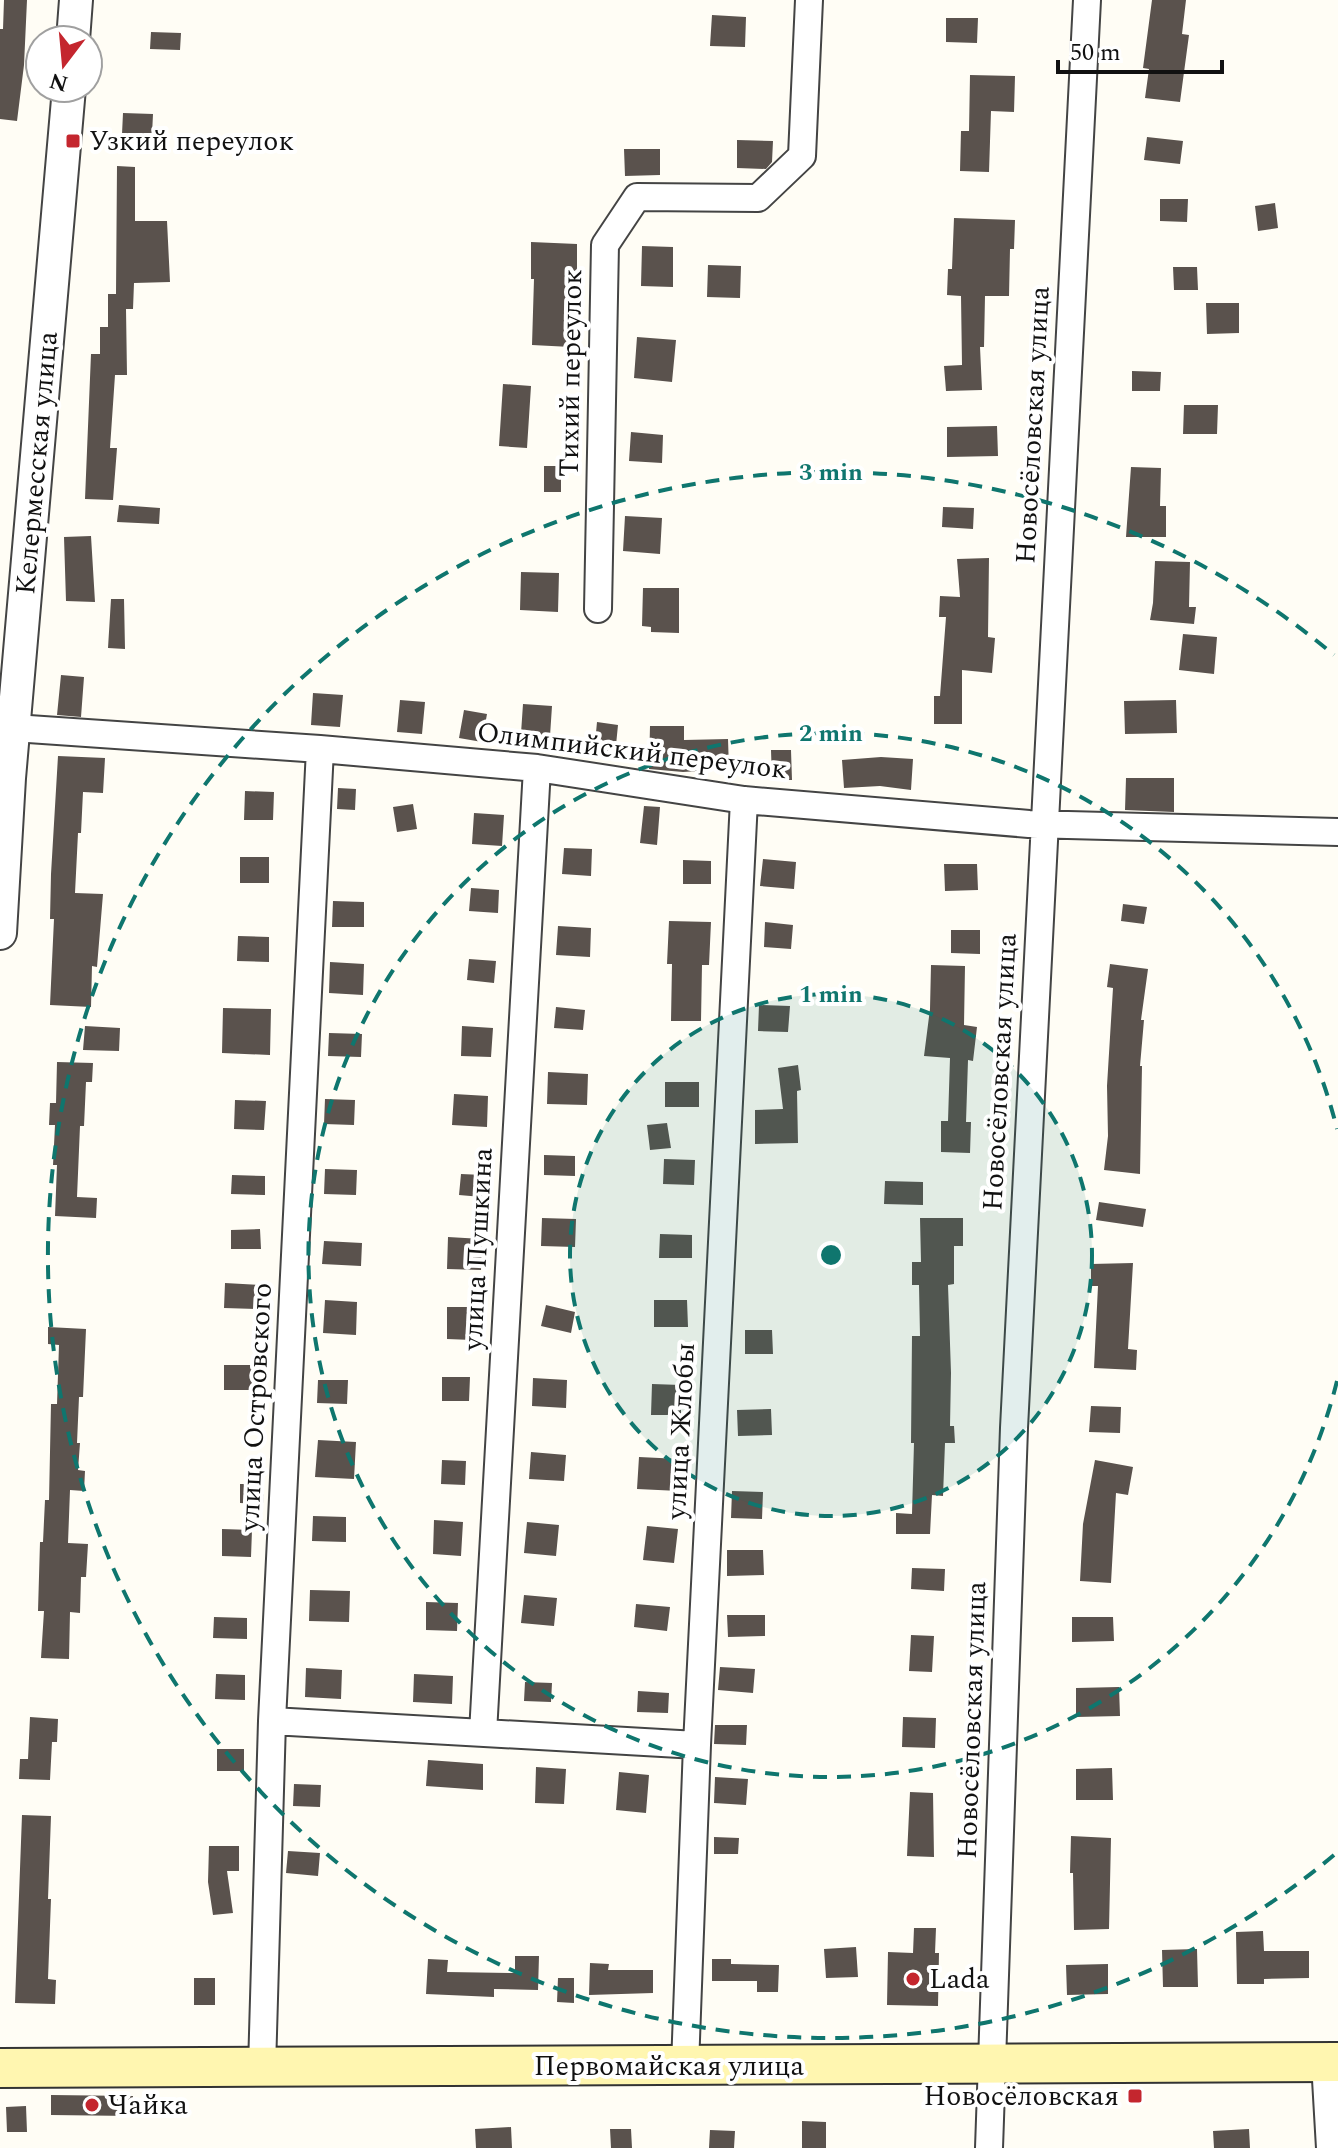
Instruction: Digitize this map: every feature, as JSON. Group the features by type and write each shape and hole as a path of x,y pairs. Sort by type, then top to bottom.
{"main road":[{"name":"Первомайская улица","path":"0,2068 1332,2062"}],"street":[{"path":"74,24 76,0"},
{"name":"Тихий переулок","path":"598,609 605,245 637,197 758,198 802,156 809,0"},
{"name":"Новосёловская улица","path":"989,2148 1014,1428 1087,0"},
{"name":"Келермесская улица","path":"0,933 4,778 14,728 68,104"},
{"name":"Олимпийский переулок","path":"14,728 537,768 744,800 1045,825 1338,832"},
{"name":"улица Островского","path":"262,2068 272,1721 320,749"},
{"name":"улица Пушкина","path":"483,1733 537,768"},
{"name":"улица Жлобы","path":"685,2066 697,1745 744,800"},
{"path":"272,1721 697,1745"},
{"path":"1330,2148 1332,2062"}],"building":[{"path":"4,0 27,0 17,121 0,119 0,29 3,29"},
{"path":"1152,0 1186,0 1182,34 1189,35 1180,102 1145,98 1149,69 1143,68"},
{"path":"712,15 746,17 745,47 710,46"},
{"path":"946,18 978,18 977,43 946,42"},
{"path":"151,32 181,33 180,50 150,49"},
{"path":"970,75 1015,76 1014,112 991,111 989,172 960,171 961,131 969,131"},
{"path":"123,113 153,114 152,135 122,134"},
{"path":"1147,137 1183,141 1180,164 1144,160"},
{"path":"737,140 773,141 772,162 766,169 737,168"},
{"path":"624,149 660,149 660,175 625,176"},
{"path":"117,166 135,167 135,221 167,221 170,282 134,283 133,309 126,309 127,375 115,375 110,448 117,448 113,500 85,499 91,354 100,354 100,327 108,327 108,294 116,294"},
{"path":"1160,199 1188,199 1187,222 1160,221"},
{"path":"1275,203 1278,228 1258,231 1255,206"},
{"path":"954,218 1015,220 1014,249 1010,249 1009,296 985,296 984,347 980,347 982,390 946,391 944,366 962,365 961,296 947,295 948,269 952,269"},
{"path":"531,242 577,244 571,347 532,345 534,279 531,279"},
{"path":"642,246 673,247 673,287 641,286"},
{"path":"708,265 741,266 740,298 707,297"},
{"path":"1173,267 1197,267 1198,290 1174,290"},
{"path":"1206,303 1239,303 1239,333 1207,334"},
{"path":"637,337 676,340 672,382 634,378"},
{"path":"1132,371 1161,372 1160,391 1132,391"},
{"path":"503,384 531,386 527,448 499,446"},
{"path":"1184,405 1218,405 1217,434 1183,434"},
{"path":"997,426 998,456 947,457 947,427"},
{"path":"631,432 663,435 662,463 629,461"},
{"path":"544,466 561,466 561,492 544,492"},
{"path":"1131,467 1161,468 1160,506 1166,506 1166,537 1126,537"},
{"path":"119,505 160,508 159,524 117,522"},
{"path":"943,507 974,508 973,529 942,527"},
{"path":"625,516 662,518 660,554 623,551"},
{"path":"91,536 95,602 66,601 64,537"},
{"path":"989,558 988,637 995,638 992,673 962,670 962,724 934,724 934,696 940,696 946,617 939,617 940,596 960,597 957,559"},
{"path":"1155,561 1190,562 1189,607 1196,607 1194,624 1150,620"},
{"path":"521,572 559,573 558,612 520,610"},
{"path":"643,588 679,588 679,633 651,632 651,627 642,626"},
{"path":"111,599 124,599 125,649 108,648"},
{"path":"1183,634 1217,637 1214,674 1179,670"},
{"path":"61,675 84,677 81,717 57,715"},
{"path":"313,693 343,695 340,727 311,725"},
{"path":"400,700 425,702 422,734 397,732"},
{"path":"1176,700 1177,733 1125,734 1124,701"},
{"path":"523,704 552,706 549,751 520,748"},
{"path":"464,710 487,714 482,742 459,738"},
{"path":"597,722 618,725 615,755 594,754"},
{"path":"650,726 684,726 684,740 728,739 729,769 683,772 649,769"},
{"path":"771,750 791,750 792,780 772,780"},
{"path":"58,756 105,758 103,793 83,792 81,833 78,833 75,893 103,894 97,967 92,966 91,1007 50,1005 54,919 50,919 51,874"},
{"path":"881,757 913,759 911,790 880,786 844,788 842,760"},
{"path":"1126,778 1174,778 1174,812 1125,810"},
{"path":"338,788 356,789 355,810 337,809"},
{"path":"245,791 274,792 273,820 244,820"},
{"path":"413,804 417,829 397,832 393,807"},
{"path":"644,806 660,807 657,845 640,843"},
{"path":"474,813 504,815 502,846 472,844"},
{"path":"564,848 592,849 591,876 562,874"},
{"path":"240,857 269,857 269,883 240,883"},
{"path":"763,859 796,862 794,889 760,886"},
{"path":"683,860 711,861 711,884 683,884"},
{"path":"944,864 977,864 978,890 945,891"},
{"path":"471,888 499,890 498,913 469,911"},
{"path":"333,901 364,902 364,927 332,927"},
{"path":"1123,904 1147,907 1144,924 1121,921"},
{"path":"669,921 711,922 709,965 702,965 701,1021 671,1021 672,964 667,964"},
{"path":"765,922 793,925 791,949 764,947"},
{"path":"558,926 591,928 590,957 556,955"},
{"path":"951,930 980,930 980,954 951,953"},
{"path":"238,936 269,937 269,962 237,961"},
{"path":"469,959 496,961 494,983 467,980"},
{"path":"330,962 364,964 363,995 329,993"},
{"path":"1110,964 1148,969 1141,1020 1144,1020 1140,1066 1140,1174 1104,1170 1113,988 1107,987"},
{"path":"931,965 965,966 964,1025 977,1027 973,1061 968,1060 966,1122 971,1122 970,1153 941,1152 941,1121 948,1121 950,1058 924,1056"},
{"path":"759,1005 790,1006 788,1032 758,1031"},
{"path":"556,1007 585,1010 583,1030 554,1028"},
{"path":"223,1008 271,1009 270,1055 222,1053"},
{"path":"85,1026 120,1028 119,1051 83,1050"},
{"path":"462,1026 493,1028 491,1057 461,1056"},
{"path":"329,1033 362,1034 361,1057 328,1056"},
{"path":"57,1062 93,1063 92,1082 86,1082 84,1126 80,1126 77,1197 97,1198 96,1218 55,1216 55,1125 49,1125 50,1103 56,1103"},
{"path":"798,1065 801,1090 797,1091 798,1143 755,1144 755,1110 783,1109 778,1068"},
{"path":"548,1072 588,1074 587,1105 547,1104"},
{"path":"665,1082 699,1082 699,1107 665,1107"},
{"path":"454,1094 488,1096 487,1127 452,1125"},
{"path":"325,1099 355,1100 354,1125 324,1124"},
{"path":"235,1100 266,1101 264,1130 234,1129"},
{"path":"667,1123 671,1148 650,1150 647,1125"},
{"path":"544,1155 575,1156 575,1176 544,1175"},
{"path":"664,1159 695,1160 694,1185 663,1184"},
{"path":"325,1169 357,1170 356,1195 324,1194"},
{"path":"461,1174 483,1175 482,1197 459,1195"},
{"path":"232,1175 265,1176 265,1195 231,1194"},
{"path":"885,1181 923,1182 923,1205 884,1204"},
{"path":"1099,1202 1146,1209 1143,1227 1096,1220"},
{"path":"542,1218 576,1219 575,1247 541,1246"},
{"path":"920,1218 963,1218 963,1246 954,1246 954,1284 948,1285 950,1426 954,1426 955,1443 945,1443 943,1496 932,1495 930,1534 896,1534 896,1513 912,1514 912,1336 920,1336 919,1285 912,1285 912,1262 921,1262"},
{"path":"260,1229 261,1249 231,1249 231,1230"},
{"path":"660,1234 692,1235 692,1258 659,1258"},
{"path":"448,1237 482,1239 481,1270 447,1269"},
{"path":"324,1241 362,1243 361,1266 322,1264"},
{"path":"1133,1263 1128,1349 1137,1350 1136,1370 1094,1368 1098,1286 1091,1286 1091,1264"},
{"path":"225,1283 260,1285 258,1309 224,1308"},
{"path":"325,1300 357,1302 356,1335 323,1333"},
{"path":"654,1300 687,1300 688,1327 654,1327"},
{"path":"546,1305 575,1312 571,1333 541,1326"},
{"path":"447,1307 473,1307 472,1340 447,1339"},
{"path":"48,1327 86,1329 77,1443 80,1443 78,1470 85,1471 84,1491 70,1490 68,1543 88,1544 86,1577 81,1577 80,1613 70,1612 69,1659 41,1658 44,1611 38,1611 40,1542 43,1542 45,1500 49,1500 51,1404 57,1404 59,1345 48,1344"},
{"path":"745,1330 772,1330 773,1354 745,1354"},
{"path":"224,1365 255,1365 254,1390 224,1390"},
{"path":"442,1377 470,1377 469,1401 442,1401"},
{"path":"533,1378 567,1380 566,1408 532,1406"},
{"path":"318,1380 348,1380 347,1404 317,1403"},
{"path":"652,1384 681,1385 681,1415 651,1415"},
{"path":"1091,1406 1121,1407 1120,1433 1089,1432"},
{"path":"771,1409 772,1435 738,1436 737,1410"},
{"path":"318,1440 356,1442 354,1479 315,1477"},
{"path":"531,1452 566,1455 564,1481 529,1479"},
{"path":"639,1457 680,1459 679,1491 637,1489"},
{"path":"442,1460 466,1461 465,1485 441,1484"},
{"path":"1095,1460 1133,1467 1128,1495 1116,1493 1111,1583 1080,1581 1083,1524"},
{"path":"240,1484 264,1484 263,1504 240,1503"},
{"path":"732,1491 763,1492 762,1519 731,1518"},
{"path":"313,1516 346,1517 346,1542 312,1541"},
{"path":"434,1520 463,1522 461,1556 433,1554"},
{"path":"527,1522 559,1525 556,1556 524,1553"},
{"path":"647,1526 678,1529 674,1563 643,1560"},
{"path":"222,1529 252,1530 251,1557 222,1556"},
{"path":"727,1550 763,1550 764,1575 727,1576"},
{"path":"912,1568 945,1569 944,1591 911,1589"},
{"path":"310,1590 350,1591 349,1622 309,1621"},
{"path":"524,1595 557,1598 554,1626 521,1623"},
{"path":"426,1602 458,1603 457,1631 426,1630"},
{"path":"636,1604 670,1607 667,1631 634,1627"},
{"path":"727,1615 765,1615 765,1636 728,1637"},
{"path":"214,1617 247,1618 247,1639 213,1638"},
{"path":"1072,1617 1113,1617 1114,1641 1072,1642"},
{"path":"911,1635 934,1636 932,1672 909,1671"},
{"path":"720,1667 755,1669 753,1693 718,1690"},
{"path":"306,1668 342,1670 341,1699 305,1697"},
{"path":"216,1674 245,1675 245,1700 215,1699"},
{"path":"414,1674 453,1676 452,1704 413,1702"},
{"path":"525,1682 552,1683 551,1702 524,1701"},
{"path":"1119,1687 1120,1716 1076,1717 1076,1688"},
{"path":"638,1691 669,1693 668,1713 637,1712"},
{"path":"30,1717 58,1719 57,1742 52,1742 50,1780 19,1779 20,1759 28,1759"},
{"path":"903,1717 936,1718 935,1748 902,1747"},
{"path":"715,1725 747,1725 746,1745 714,1744"},
{"path":"217,1749 244,1749 244,1771 217,1771"},
{"path":"428,1760 483,1764 483,1790 426,1786"},
{"path":"536,1767 566,1769 564,1804 535,1803"},
{"path":"1112,1768 1113,1800 1076,1800 1076,1769"},
{"path":"619,1772 649,1775 646,1813 616,1810"},
{"path":"715,1777 748,1779 746,1805 714,1803"},
{"path":"294,1784 321,1785 320,1807 293,1806"},
{"path":"910,1792 933,1793 934,1857 907,1856"},
{"path":"22,1815 51,1816 48,1979 56,1980 55,2004 15,2003"},
{"path":"1071,1836 1111,1838 1109,1929 1074,1930"},
{"path":"714,1837 739,1838 738,1854 714,1854"},
{"path":"209,1846 239,1846 239,1871 227,1871 233,1913 213,1915 208,1882"},
{"path":"288,1851 320,1853 318,1876 286,1873"},
{"name":"Lada","path":"914,1928 936,1928 938,2006 887,2005 888,1952 913,1953"},
{"path":"1263,1931 1264,1951 1309,1951 1309,1978 1264,1979 1264,1984 1237,1984 1236,1932"},
{"path":"856,1947 858,1977 826,1978 824,1949"},
{"path":"1197,1949 1198,1987 1163,1987 1162,1950"},
{"path":"515,1956 539,1956 538,1990 494,1989 494,1997 426,1994 428,1959 448,1960 447,1972 515,1973"},
{"path":"712,1959 731,1959 731,1964 779,1965 778,1992 757,1992 757,1981 712,1981"},
{"path":"590,1963 609,1964 608,1970 653,1970 653,1993 589,1995"},
{"path":"1108,1964 1108,1994 1067,1995 1066,1965"},
{"path":"194,1978 215,1978 215,2005 194,2005"},
{"path":"558,1978 574,1978 574,2003 557,2002"},
{"name":"Чайка","path":"51,2095 133,2096 132,2116 51,2115"},
{"path":"26,2106 27,2132 7,2132 6,2107"},
{"path":"802,2121 826,2122 826,2148 802,2148"},
{"path":"511,2127 512,2148 476,2148 475,2129"},
{"path":"610,2129 631,2129 632,2148 611,2148"},
{"path":"1249,2129 1250,2148 1214,2148 1213,2131"},
{"path":"710,2130 735,2131 734,2148 709,2148"}],"place":[{"name":"Узкий переулок","path":"73,141"},
{"name":"Lada","path":"913,1979"},
{"name":"Новосёловская","path":"1135,2096"},
{"name":"Чайка","path":"92,2105"}]}
